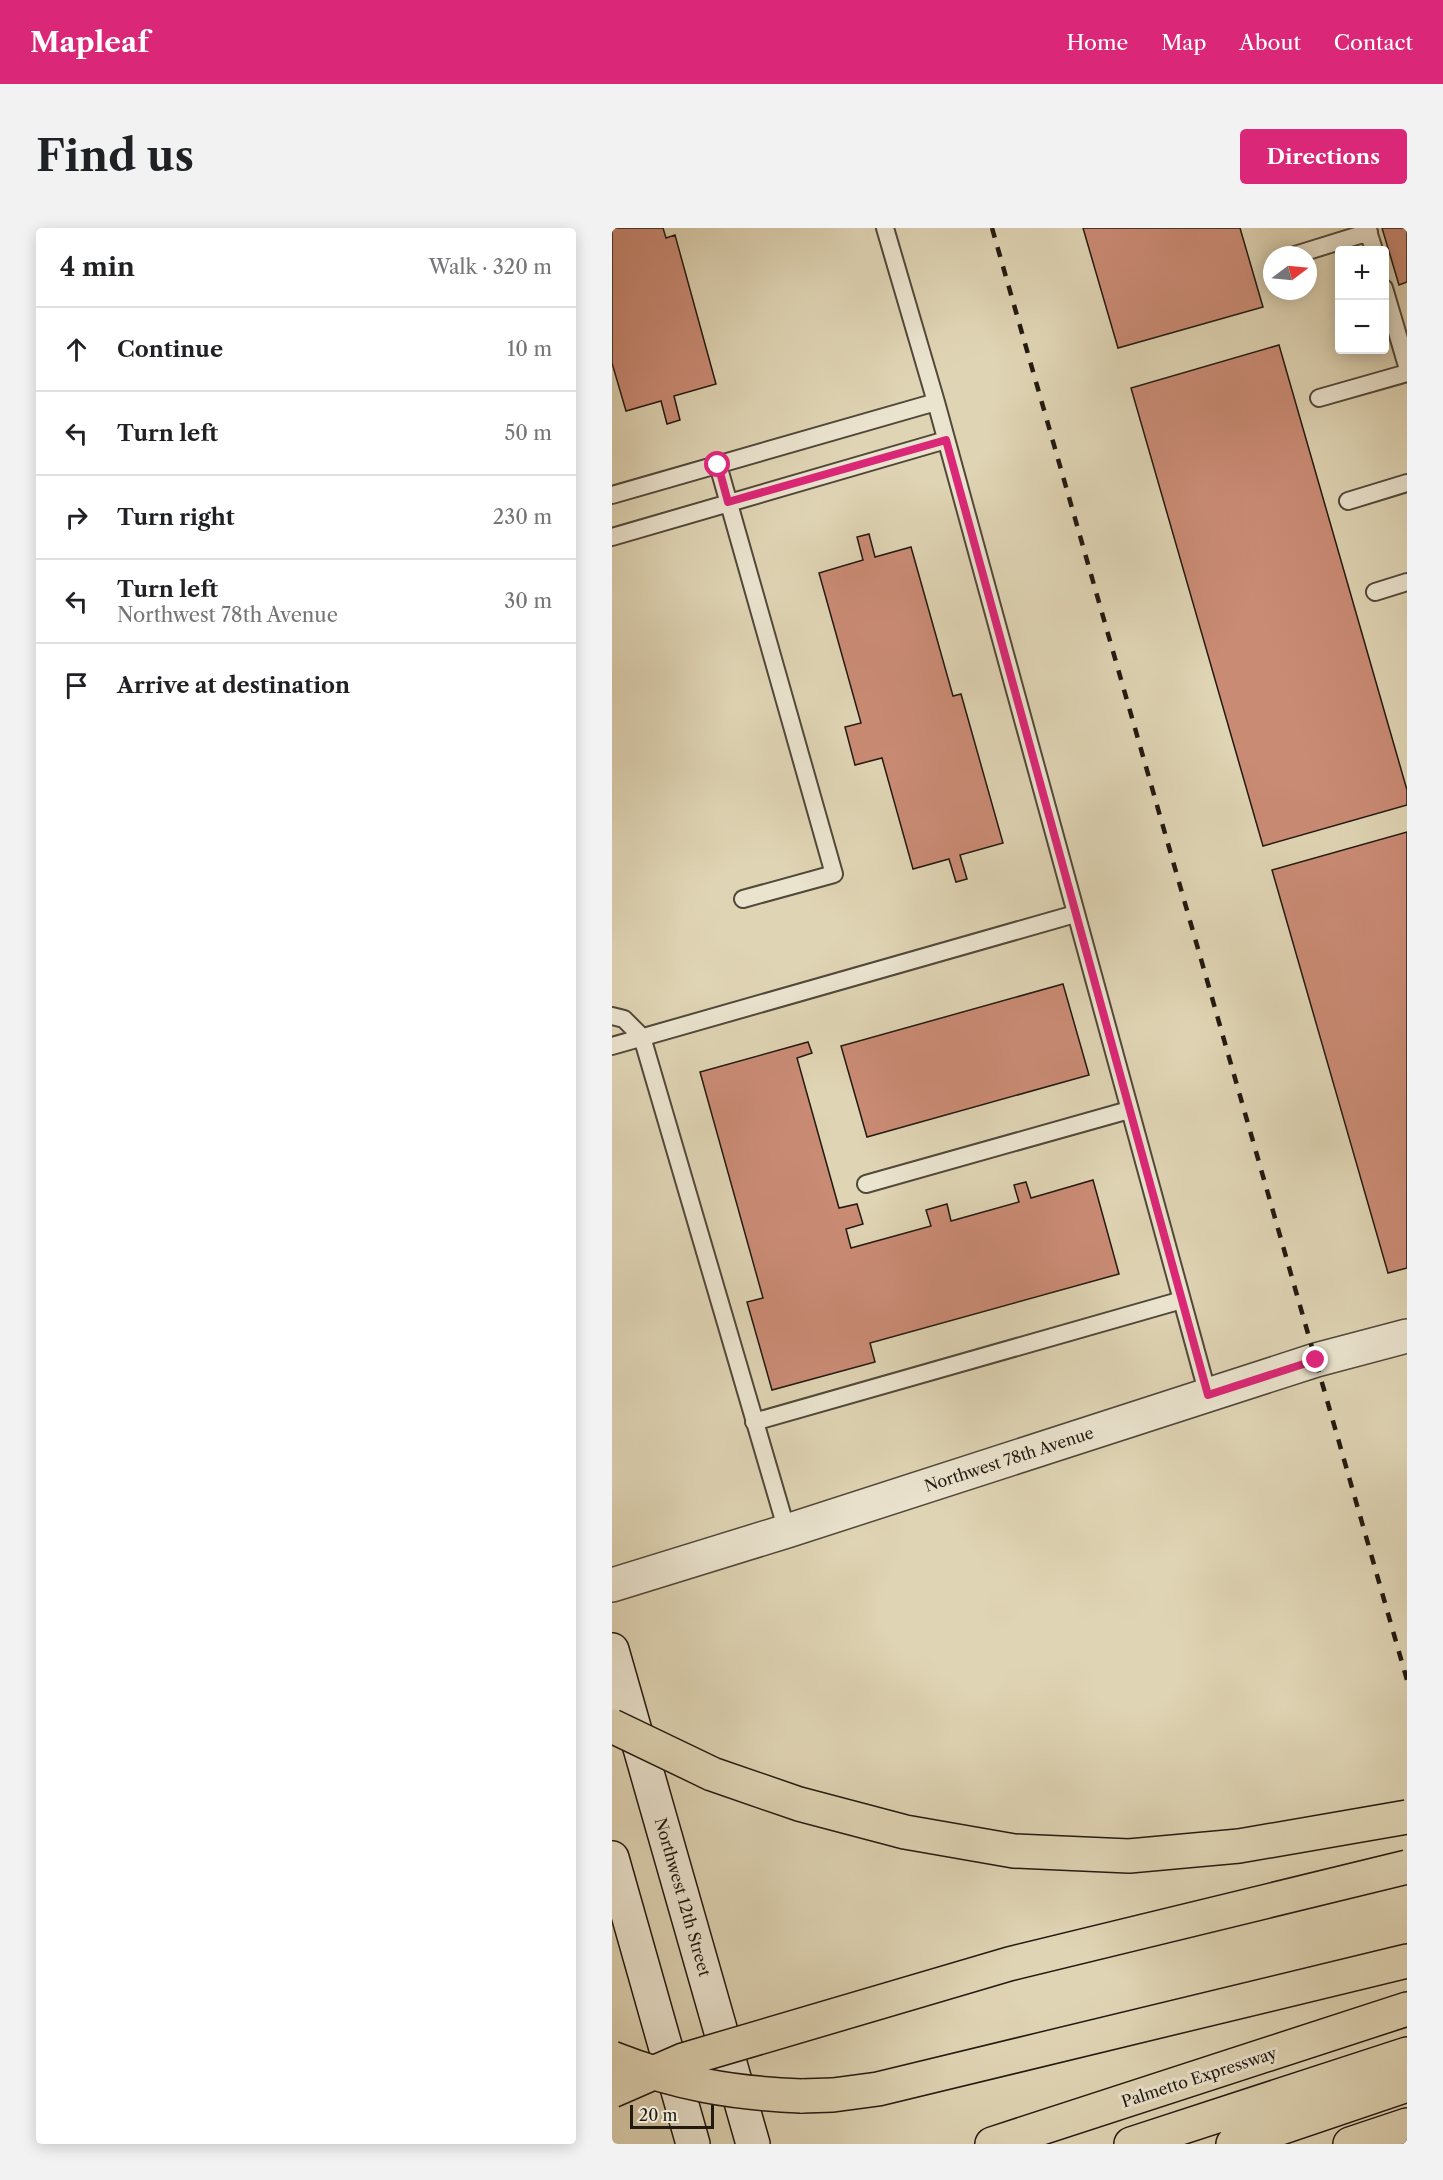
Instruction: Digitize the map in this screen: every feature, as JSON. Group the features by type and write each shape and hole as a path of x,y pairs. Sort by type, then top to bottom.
{"highway":[{"path":"612,1726 712,1774 798,1804 905,1832 1014,1851 1129,1856 1239,1846 1407,1817"},
{"path":"612,2091 683,2060 1009,1964 1407,1867"},
{"path":"612,2058 648,2072 698,2086 750,2094 833,2095 878,2089 1407,1961"},
{"name":"Palmetto Expressway","path":"992,2144 1407,2009"},
{"path":"1131,2144 1407,2054"},
{"path":"1233,2144 1407,2085"},
{"path":"1350,2144 1407,2125"}],"street":[{"name":"Northwest 78th Avenue","path":"612,1585 787,1531 1316,1360 1407,1336"},
{"name":"Northwest 12th Street","path":"612,1650 753,2144"},
{"path":"612,1858 693,2144"}],"lane":[{"path":"885,228 936,402 1208,1395"},
{"path":"1317,247 1368,230 1373,246"},
{"path":"1388,300 1407,366"},
{"path":"1319,398 1407,373"},
{"path":"612,495 936,402"},
{"path":"612,537 946,440"},
{"path":"718,465 834,874 743,898"},
{"path":"1348,501 1407,483"},
{"path":"1375,592 1407,582"},
{"path":"612,1046 1075,914"},
{"path":"612,1016 624,1019 642,1037 787,1531"},
{"path":"866,1184 1129,1110"},
{"path":"754,1422 1182,1300"}],"building":[{"path":"612,228 663,228 666,238 675,235 716,384 674,396 680,420 667,424 661,401 626,411 612,363"},
{"path":"1083,228 1240,228 1263,307 1118,348"},
{"path":"1382,228 1407,228 1407,282 1399,285"},
{"path":"1279,345 1407,790 1407,805 1263,846 1131,388"},
{"path":"869,534 875,557 911,547 953,696 961,694 1003,843 960,855 967,879 956,882 949,859 913,869 882,758 855,765 845,727 861,723 819,573 863,560 857,537"},
{"path":"1407,832 1407,1268 1388,1273 1272,870"},
{"path":"1063,984 1089,1075 867,1137 841,1046"},
{"path":"808,1042 812,1053 797,1058 839,1208 857,1204 863,1224 846,1229 851,1248 931,1226 926,1210 947,1204 951,1221 1019,1202 1014,1185 1026,1182 1031,1198 1093,1180 1119,1274 870,1343 875,1362 772,1390 747,1302 763,1298 700,1072"}],"railway":[{"path":"992,228 1407,1680"}],"route":[{"path":"718,465 728,502 946,440 1208,1395 1316,1360"}]}
